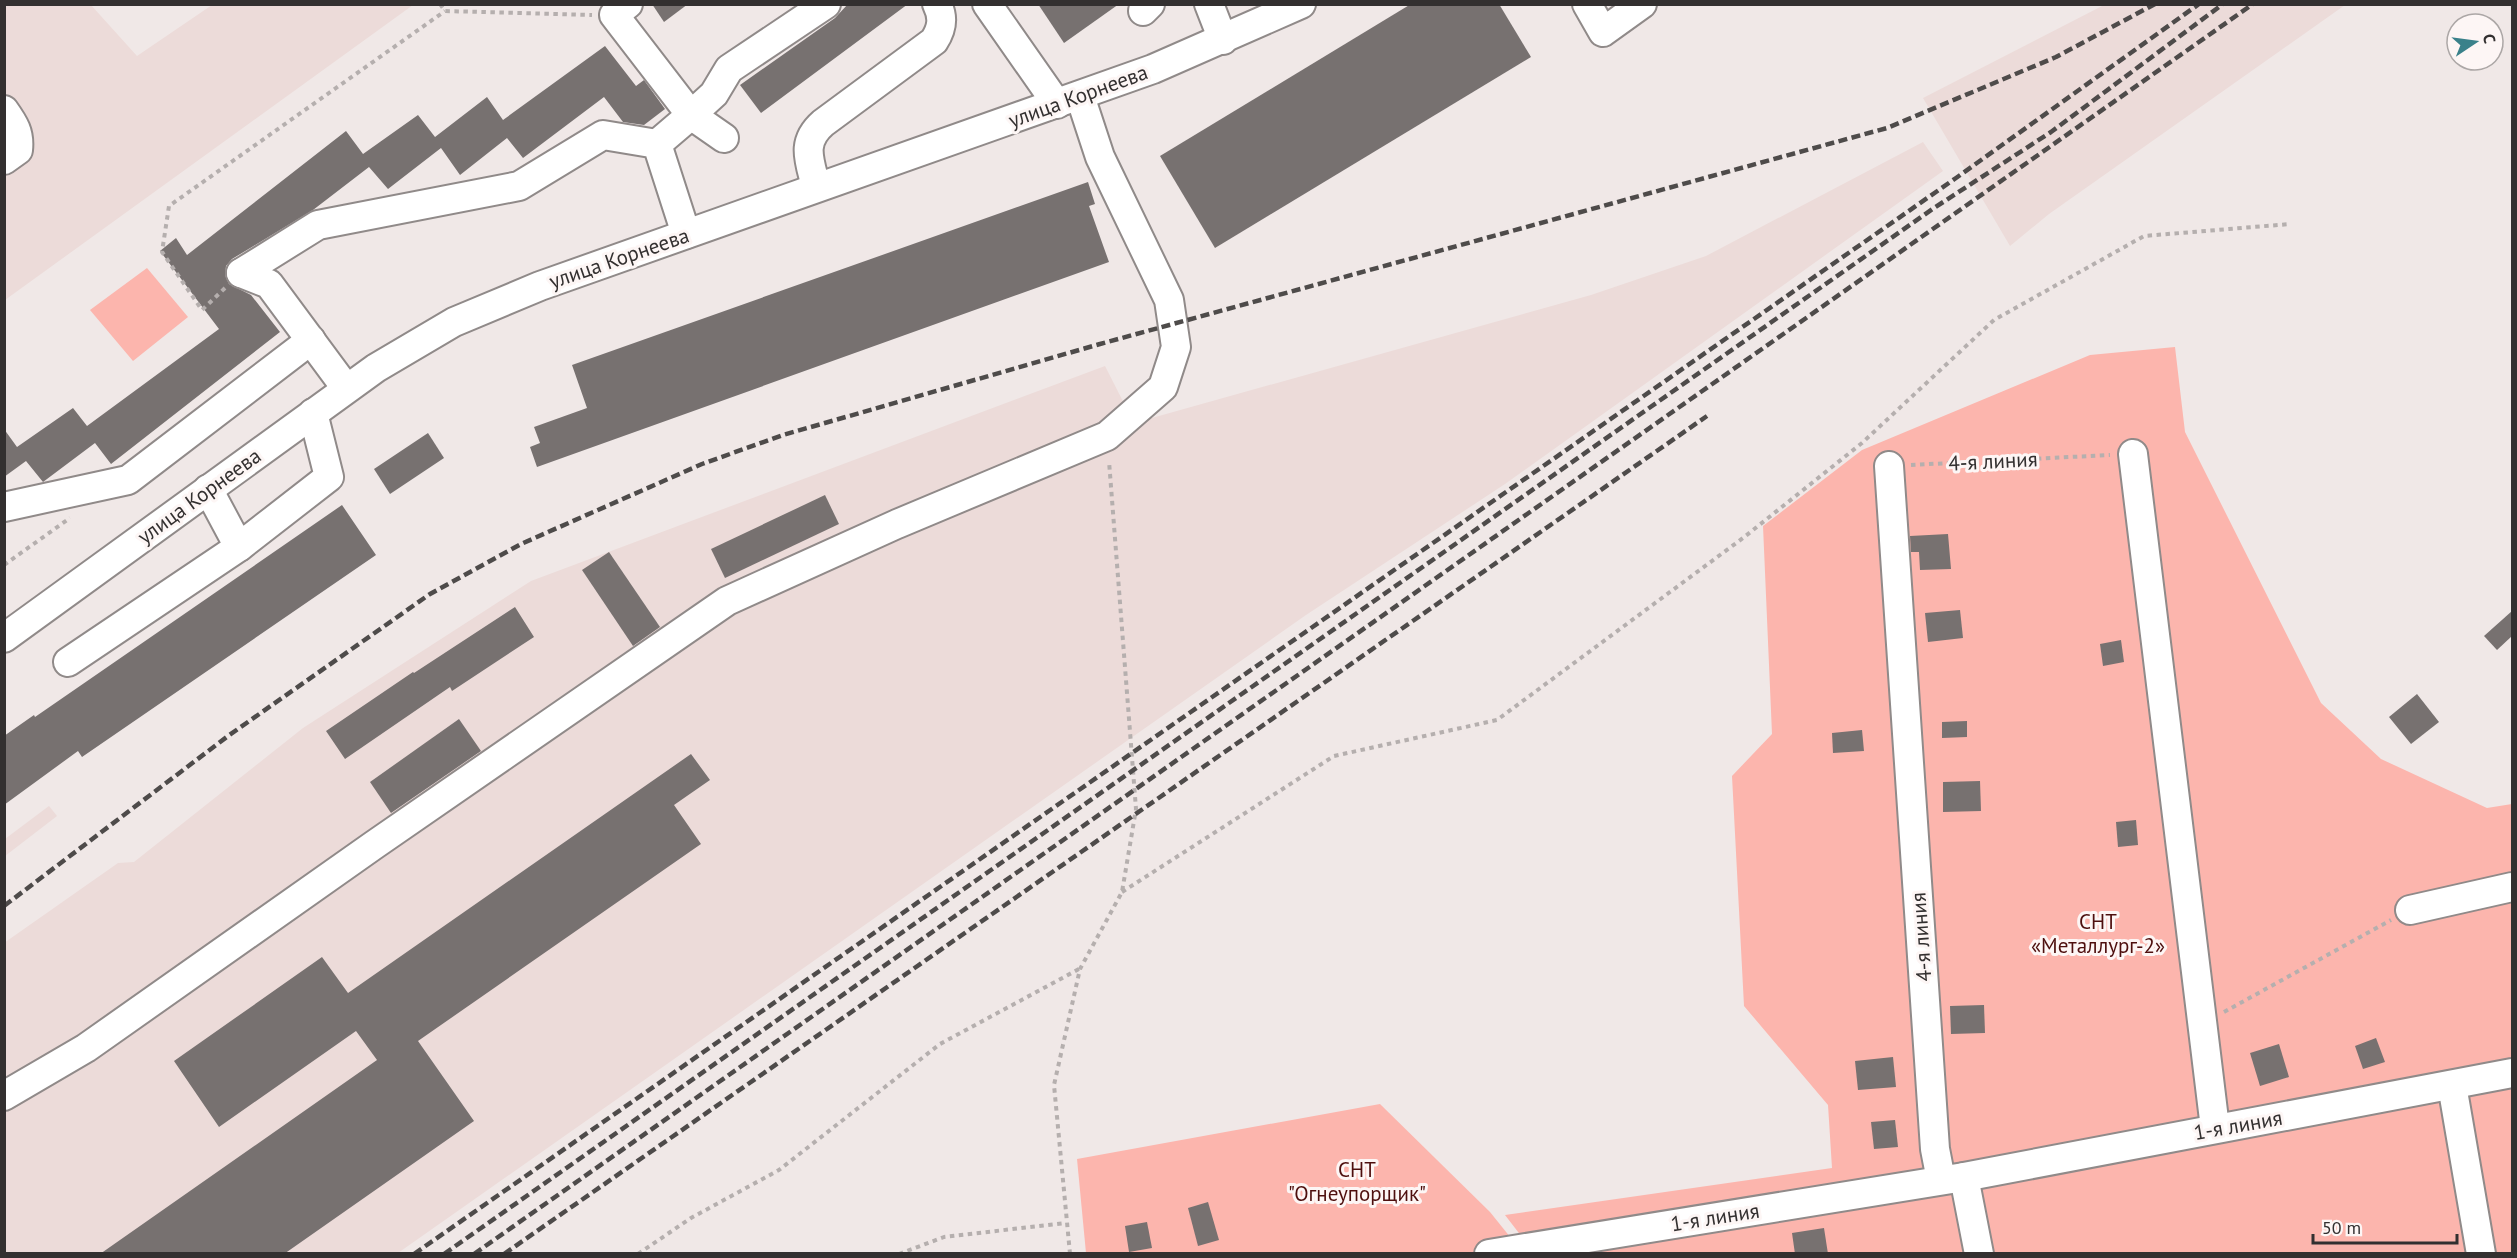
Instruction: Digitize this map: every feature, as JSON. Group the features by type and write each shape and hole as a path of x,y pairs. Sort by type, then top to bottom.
{"street":[{"path":"241,273 318,225 519,186 603,135 657,144 714,94 729,69 826,4"},
{"path":"816,187 808,149 812,134 823,123 934,41 942,19 937,4"},
{"path":"4,1096 86,1048 727,601 897,524 1107,436 1163,387 1176,347 1169,300 1100,157 1069,100 987,4"},
{"path":"1209,4 1223,40"},
{"name":"улица Корнеева","path":"4,638 346,388 414,345 472,313 531,289 816,187 1069,100 1223,40 1301,4"},
{"path":"1587,4 1603,32 1642,4"},
{"path":"621,10 691,115 724,138"},
{"path":"4,111 17,128 20,141 18,150 4,160"},
{"path":"657,144 686,234"},
{"path":"241,273 269,284 346,388"},
{"path":"4,507 128,480 311,340"},
{"path":"68,662 239,547 329,477 313,412"},
{"path":"2133,454 2215,1128"},
{"name":"4-я линия","path":"1889,466 1935,1149 1952,1178 1979,1254"},
{"path":"208,489 239,547"},
{"path":"2410,910 2512,887"},
{"name":"1-я линия","path":"1489,1254 1952,1178 2512,1073"},
{"path":"2452,1085 2481,1254"}],"path":[{"path":"440,4 445,11"},
{"path":"241,273 202,310 162,252 169,207 445,11 621,10"},
{"path":"1122,892 1334,756 1497,720 1743,538 1862,443 1994,320 2145,236 2290,224"},
{"path":"1070,1254 1065,1223 1054,1085 1080,969 1122,892 1136,809 1107,436"},
{"name":"4-я линия","path":"1889,466 2133,454"},
{"path":"4,565 80,511"},
{"path":"2202,1024 2410,910"},
{"path":"638,1254 691,1218 779,1170 940,1044 1080,969"},
{"path":"899,1254 944,1237 1065,1223"}],"shaded area":[{"path":"5,5 91,5 137,56 212,5 413,5 5,300"},
{"path":"2104,5 2345,5 2049,214 2010,246 1923,98"},
{"path":"1923,142 1943,171 1505,484 1306,615 398,1253 5,1253 4,943 118,863 134,862 303,728 531,581 1105,366 1134,423 1591,295 1706,256"},
{"path":"49,806 57,816 5,856 5,839"}],"green space":[{"path":"147,268 188,317 133,361 90,310"},
{"name":"СНТ «Металлург-2»","path":"2175,347 2185,432 2321,703 2381,759 2487,808 2512,804 2512,1253 1535,1254 1505,1215 1832,1168 1828,1105 1744,1006 1732,776 1772,734 1763,526 1862,450 2090,355"},
{"name":"СНТ \"Огнеупорщик\"","path":"1380,1104 1490,1212 1523,1253 1086,1253 1077,1159"}],"building":[{"path":"652,4 688,4 664,22"},
{"path":"848,4 908,4 761,113 740,85 835,18"},
{"path":"1038,4 1119,4 1064,43"},
{"path":"1411,4 1499,4 1531,57 1215,248 1160,156"},
{"path":"605,46 636,86 644,80 665,109 644,125 623,122 604,97 523,158 507,138 460,175 441,148 388,189 369,167 313,210 232,259 226,266 225,275 229,284 251,295 280,332 111,464 95,443 43,482 26,461 4,477 4,429 17,447 73,408 87,426 219,329 160,251 176,238 187,255 346,131 363,154 418,115 435,137 487,97 503,120"},
{"path":"1088,182 1095,204 1089,206 1109,262 537,467 530,447 540,443 534,427 587,408 572,365"},
{"path":"428,433 444,458 390,494 374,469"},
{"path":"825,495 839,524 725,578 711,549"},
{"path":"342,505 376,555 82,757 78,751 4,805 4,736 34,715 35,717"},
{"path":"1948,534 1951,569 1920,570 1919,552 1911,552 1910,536"},
{"path":"609,552 660,627 633,646 582,570"},
{"path":"515,607 534,637 452,691 450,687 345,759 326,731"},
{"path":"1960,610 1963,638 1928,642 1925,613"},
{"path":"2512,611 2512,636 2497,650 2484,636"},
{"path":"2121,640 2124,662 2103,666 2100,644"},
{"path":"2417,694 2439,722 2411,744 2389,717"},
{"path":"459,719 481,751 391,813 370,782"},
{"path":"1967,721 1967,737 1942,738 1942,722"},
{"path":"1862,730 1864,751 1833,753 1832,733"},
{"path":"691,754 710,780 674,805 701,844 418,1041 474,1121 284,1254 100,1254 377,1060 356,1031 219,1127 174,1061 322,957 348,993"},
{"path":"1980,781 1981,811 1943,812 1943,782"},
{"path":"2136,820 2138,845 2118,847 2116,822"},
{"path":"1984,1005 1985,1033 1951,1034 1950,1006"},
{"path":"2376,1038 2385,1062 2363,1069 2355,1046"},
{"path":"2279,1044 2289,1077 2260,1086 2250,1053"},
{"path":"1893,1057 1896,1087 1858,1090 1855,1061"},
{"path":"1895,1120 1898,1147 1874,1149 1871,1122"},
{"path":"1208,1202 1219,1240 1198,1246 1188,1208"},
{"path":"1147,1222 1152,1248 1129,1252 1125,1226"},
{"path":"1824,1228 1828,1254 1795,1254 1792,1233"}],"railway":[{"path":"4,906 228,736 430,594 521,544 702,464 783,435 1100,344 1887,128 2056,57 2155,4"},
{"path":"414,1254 1956,178 2199,4"},
{"path":"444,1254 1934,208 2051,132 2223,4"},
{"path":"474,1254 2253,4"},
{"path":"504,1254 1707,416"}]}
